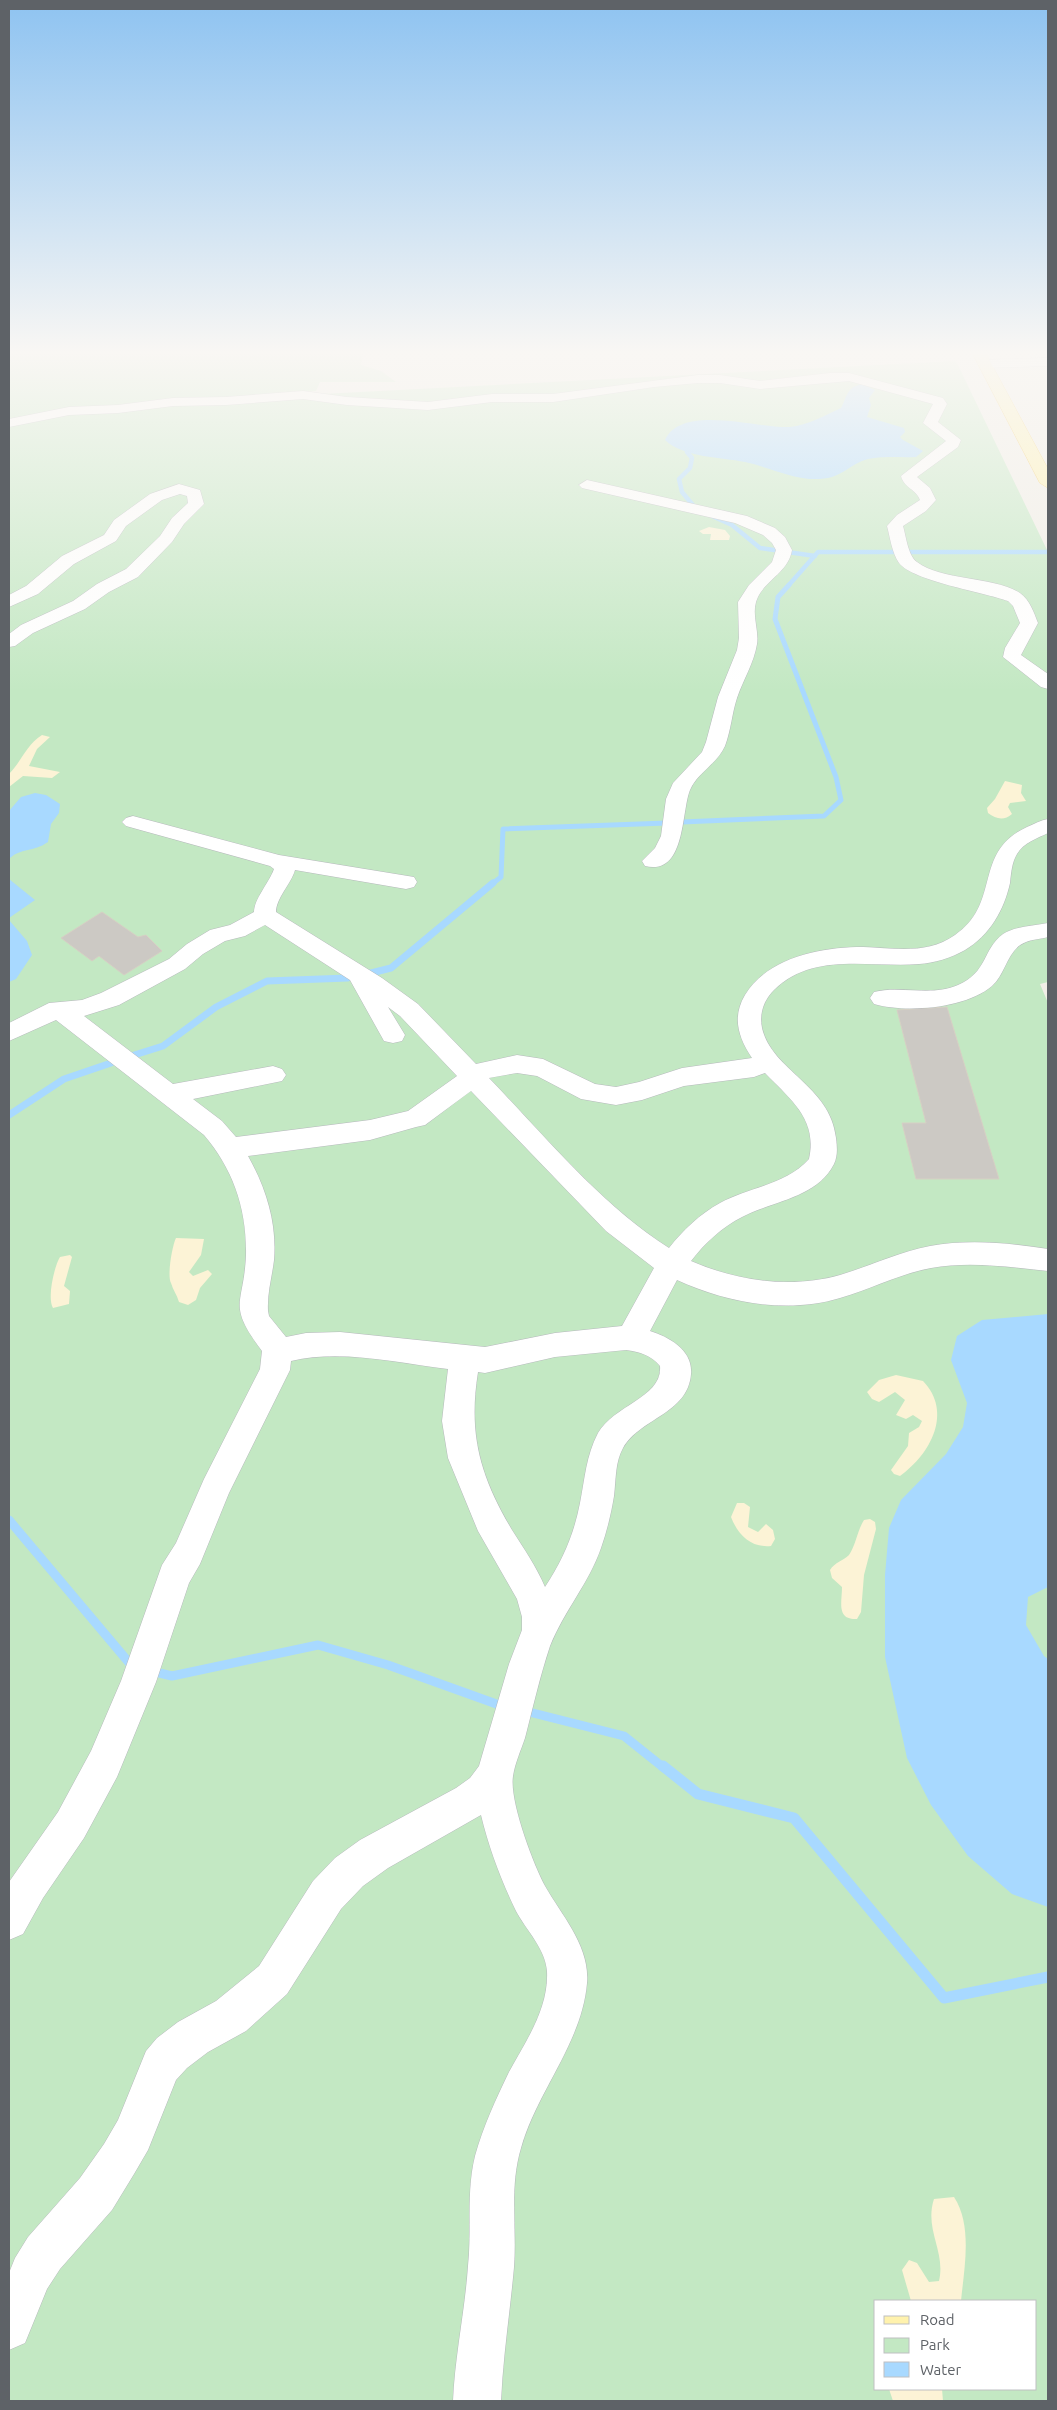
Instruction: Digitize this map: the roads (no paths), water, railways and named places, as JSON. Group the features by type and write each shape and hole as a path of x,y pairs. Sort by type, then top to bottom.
{"main road":[{"path":"1039,466 1048,483"}],"lane":[{"path":"922,466 909,476 910,481 925,491 928,500 922,508 902,517 895,526 905,559 911,566 932,575 1004,592 1017,600 1029,623 1025,635 1013,650 1012,657 1048,683"},
{"path":"587,485 733,516 765,531 781,543 784,550 779,562 748,598 746,609 748,643 741,668 728,695 716,742 709,756 679,790 675,827 670,842 661,855 653,861"},
{"path":"9,604 32,590 68,560 106,540 120,523 156,497 179,489 194,493 196,504 178,521 166,539 132,573 103,588 75,608 47,619 20,633 9,642"},
{"path":"9,604 39,611 47,619"},
{"path":"134,822 278,861 406,882"},
{"path":"632,1338 645,1307 672,1266 695,1238 717,1217 742,1204 803,1179 819,1167 823,1158 819,1118 802,1095 767,1060 754,1038 748,1020 753,1001 768,981 793,967 831,958 854,955 916,957 944,951 964,940 979,927 989,914 997,890 1001,864 1011,847 1022,838 1048,825"},
{"path":"9,1033 38,1017 58,1009 84,1008 110,999 177,964 195,949 218,935 237,931 265,910 280,884 285,868 278,861"},
{"path":"265,910 409,1010 591,1202 628,1236 672,1266 696,1278 732,1289 766,1294 815,1292 868,1277 917,1260 966,1253 1003,1254 1048,1260"},
{"path":"882,998 935,999 978,985 990,974 998,962 1002,949 1011,940 1026,933 1048,930"},
{"path":"358,975 393,1034"},
{"path":"9,1920 29,1884 71,1826 104,1764 138,1682 174,1576 188,1553 215,1489 275,1370 277,1352 270,1337 255,1319 254,1305 260,1256 256,1207 252,1190 230,1148 212,1128 58,1009"},
{"path":"230,1148 370,1130 416,1118 473,1077 505,1065 530,1065 555,1073 590,1093 616,1096 642,1091 682,1077 754,1068 767,1060"},
{"path":"169,1094 273,1075"},
{"path":"277,1352 306,1345 340,1344 444,1355 465,1360 485,1360 608,1338 632,1338 650,1343 671,1357 675,1363 675,1382 663,1397 627,1422 610,1441 600,1467 596,1508 583,1552 540,1629"},
{"path":"465,1360 456,1409 464,1458 492,1524 536,1604 541,1622 494,1777 495,1797 518,1871 544,1922 558,1941 566,1960 567,1981 563,2004 536,2066 520,2096 495,2164 491,2196 491,2264 477,2401"},
{"path":"9,2327 27,2281 44,2254 96,2194 119,2159 133,2135 161,2066 172,2053 193,2036 231,2016 273,1980 327,1895 348,1872 374,1854 469,1802 483,1791 494,1777"}],"water":[{"path":"761,466 852,466 840,474 821,479 788,475"},
{"path":"35,793 46,795 60,804 59,813 51,824 48,842 10,858 9,869 9,811 21,797"},
{"path":"9,879 35,900 9,918"},
{"path":"9,920 27,941 32,955 16,979 9,982"},
{"path":"1048,1314 1048,1587 1028,1597 1026,1625 1044,1656 1048,1659 1048,1907 1012,1894 968,1856 931,1805 907,1758 885,1657 885,1575 889,1528 901,1500 946,1454 963,1427 967,1403 951,1360 957,1336 982,1320"}],"waterway":[{"path":"690,466 679,479 682,492 697,510"},
{"path":"712,516 732,525 760,548 815,556"},
{"path":"815,556 818,552 1048,552"},
{"path":"788,586 815,556"},
{"path":"682,822 824,816 841,800 836,777 775,619 778,597 789,585"},
{"path":"492,884 501,877 503,829 667,823"},
{"path":"367,974 391,968 493,883"},
{"path":"128,1057 163,1046 216,1007 267,981 348,978"},
{"path":"9,1115 64,1079 111,1063"},
{"path":"9,1520 131,1665"},
{"path":"151,1671 172,1676 318,1645 388,1665 502,1706"},
{"path":"529,1712 624,1736 664,1768"},
{"path":"663,1766 698,1794 794,1818 944,1998 1048,1977"}]}
